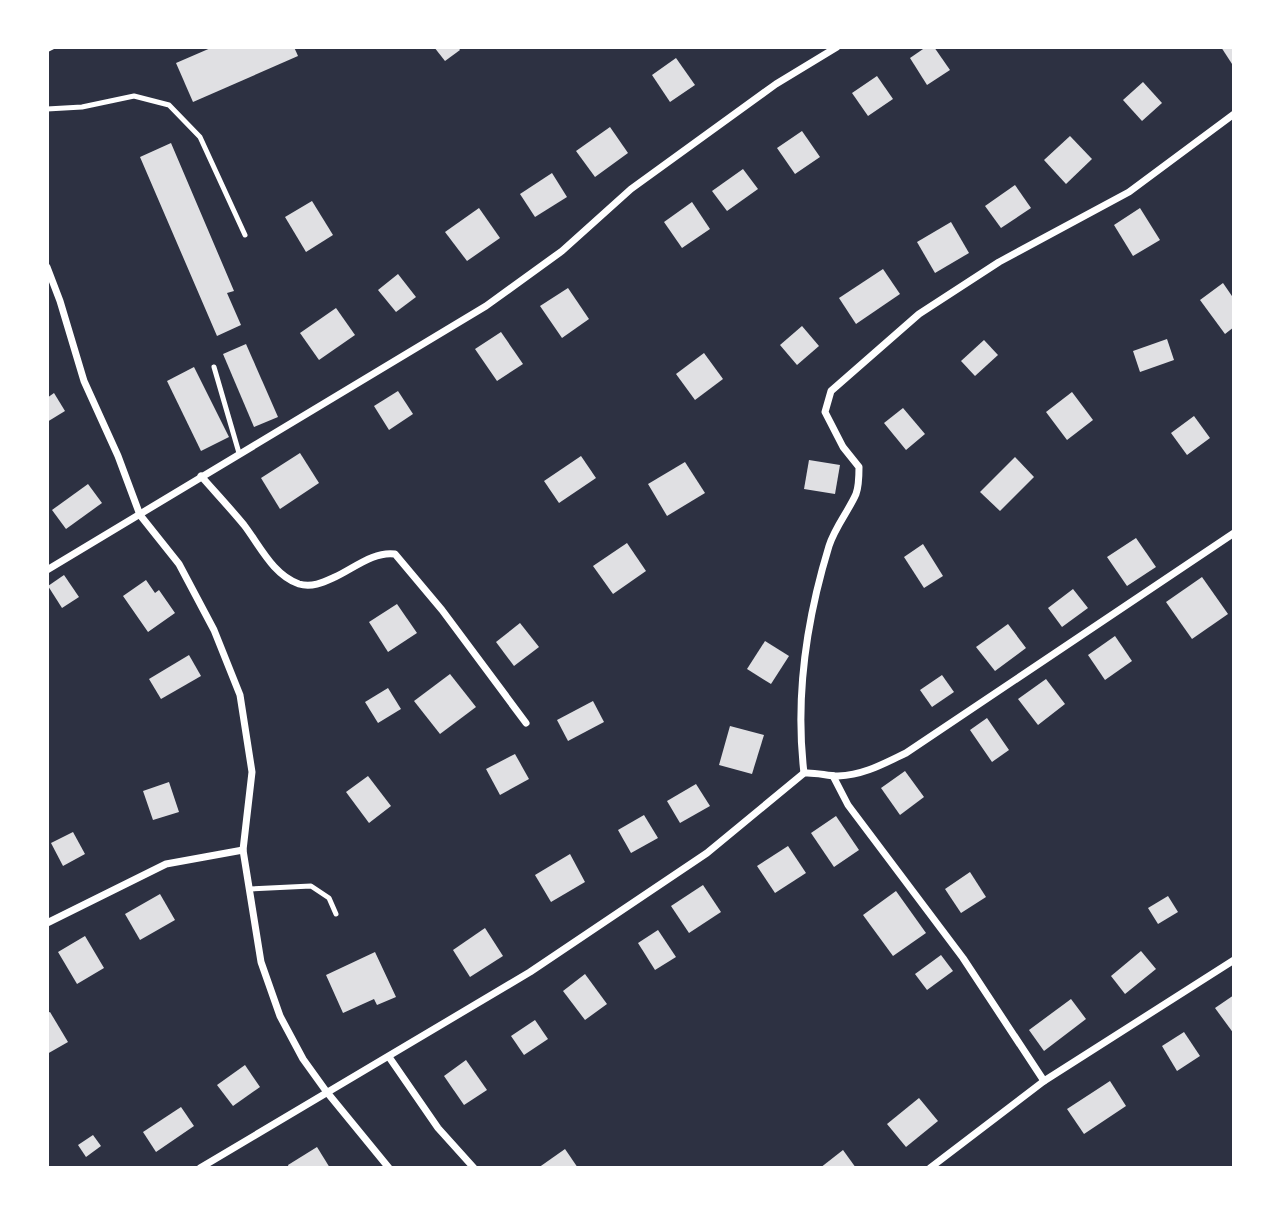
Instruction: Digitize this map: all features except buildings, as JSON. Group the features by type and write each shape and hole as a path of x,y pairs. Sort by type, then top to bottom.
{"street":[{"path":"47,570 486,306 562,251 631,189 776,84 837,47"},
{"path":"804,773 800,741 804,673 816,589 832,538 857,491 859,467 843,447 825,412 831,391 919,314 999,262 1129,192 1234,114"},
{"path":"47,267 84,381 118,456 140,515 179,565 214,630 240,695 252,772 243,850 261,962 280,1016 303,1059 389,1168"},
{"path":"201,476 244,525 268,560 285,577 301,585 316,585 369,559 387,553 395,554 433,599 526,723"},
{"path":"200,1168 530,972 707,853 804,773 819,772 834,776 863,774 906,753 1234,533"},
{"path":"834,776 849,805 963,958 1044,1081"},
{"path":"47,923 166,864 243,850"},
{"path":"930,1168 1044,1081 1234,960"},
{"path":"389,1057 438,1128 474,1168"}],"lane":[{"path":"47,109 82,107 134,96 169,105 200,137 245,236"},
{"path":"215,367 239,453"},
{"path":"249,889 311,886 329,898 336,914"}],"path":[{"path":"47,50 53,47"}]}
